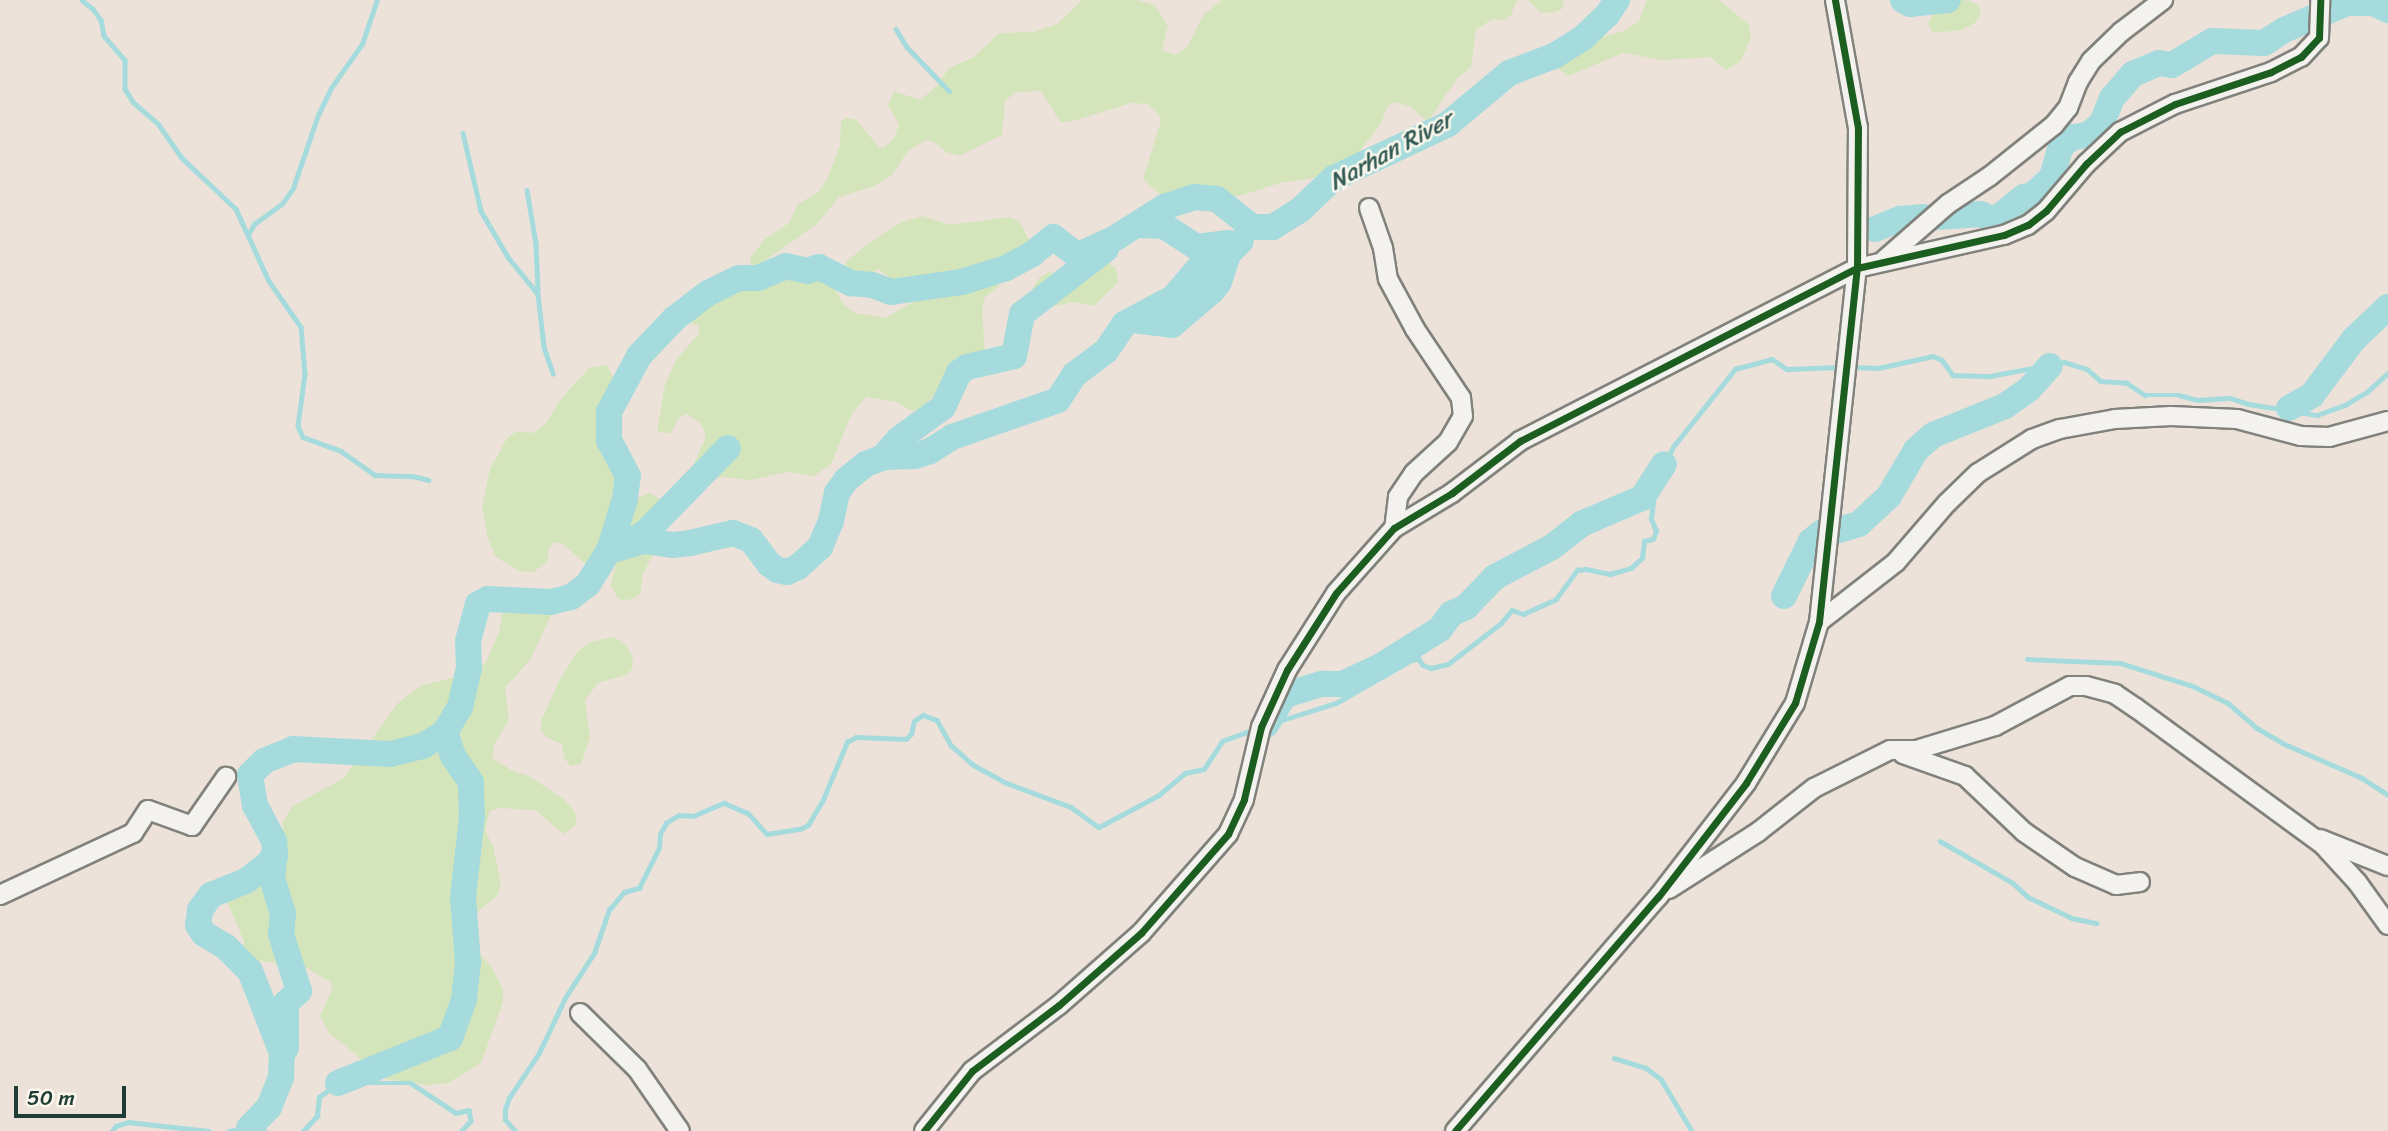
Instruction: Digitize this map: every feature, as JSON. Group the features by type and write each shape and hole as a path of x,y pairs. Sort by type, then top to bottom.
{"street":[{"path":"1455,1131 1658,897 1746,783 1795,704 1819,622 1857,268 1858,128 1835,0"},
{"path":"1882,263 1948,204 1990,176 2054,125 2068,108 2078,82 2091,61 2121,32 2164,0"},
{"path":"924,1131 971,1071 1059,1005 1141,933 1227,834 1244,799 1261,727 1287,670 1336,593 1394,528 1452,492 1520,441 1857,268 2004,235 2028,225 2046,211 2086,164 2120,132 2175,104 2271,72 2301,57 2319,38 2320,0"},
{"path":"1369,208 1383,248 1388,279 1415,329 1461,398 1463,416 1448,442 1414,473 1398,497 1394,528"},
{"path":"1819,622 1896,562 1947,503 1978,473 2032,439 2060,429 2115,419 2171,416 2237,419 2301,436 2329,437 2388,421"},
{"path":"1658,897 1758,832 1814,788 1890,750 1916,750 1994,726 2070,686 2086,686 2115,694 2310,835 2357,883 2388,925"},
{"path":"1890,750 1965,776 2024,832 2075,867 2116,885 2140,882"},
{"path":"0,895 133,833 148,810 192,825 226,778"},
{"path":"2310,835 2388,866"},
{"path":"580,1013 637,1069 680,1131"}],"green space":[{"path":"1082,0 1137,0 1154,5 1168,25 1162,50 1175,55 1188,46 1203,15 1222,0 1517,0 1511,15 1505,20 1492,19 1476,30 1471,67 1456,80 1431,117 1426,120 1409,106 1393,102 1387,107 1381,123 1357,155 1314,178 1284,182 1228,199 1207,193 1174,200 1164,198 1143,179 1161,121 1159,114 1148,104 1131,103 1073,121 1060,122 1041,91 1016,92 1005,101 1002,135 959,156 946,152 933,141 925,140 907,152 892,175 874,186 839,197 818,223 755,268 750,263 751,257 765,239 789,223 798,204 818,192 827,180 840,145 841,121 847,118 856,120 879,147 884,148 894,138 899,125 888,105 894,91 920,100 937,86 949,68 974,57 999,33 1034,32 1057,24"},
{"path":"1528,0 1563,0 1564,4 1561,10 1540,12"},
{"path":"1647,0 1719,0 1749,25 1751,36 1741,61 1726,70 1710,57 1663,60 1623,53 1568,76 1559,69 1555,61 1575,46 1626,30 1639,21"},
{"path":"1960,0 1971,1 1978,6 1981,12 1976,22 1962,30 1933,33 1928,23 1936,10"},
{"path":"922,216 950,225 1010,217 1019,221 1032,245 1029,251 1018,258 973,276 939,283 900,285 878,269 859,280 844,272 846,262 865,246 900,223"},
{"path":"1107,262 1116,268 1118,282 1094,306 1073,302 1045,308 1031,291 1039,278 1049,272 1068,277"},
{"path":"788,273 830,280 843,304 855,313 885,318 929,293 995,278 999,286 985,297 982,310 985,352 962,381 940,390 920,409 912,411 896,402 867,397 852,413 831,464 814,476 787,472 751,480 721,477 696,485 688,477 706,437 701,423 686,414 678,419 671,433 657,432 665,385 676,360 700,332 698,326 684,319 711,296 735,285"},
{"path":"607,365 616,384 607,401 599,432 621,483 602,553 590,567 561,543 554,543 549,548 547,561 534,572 519,571 496,557 488,539 482,507 490,469 507,438 517,431 534,433 548,421 560,400 589,368"},
{"path":"650,493 661,500 660,505 633,526 623,526 623,512 628,502"},
{"path":"641,545 649,548 653,555 643,573 640,594 633,599 622,600 617,597 611,585 617,560 623,550"},
{"path":"546,596 553,611 530,660 505,688 509,720 495,743 492,758 511,770 529,776 565,800 575,812 576,824 564,834 535,810 499,808 490,811 485,830 493,846 501,883 497,896 475,914 466,929 474,948 491,966 503,989 503,1002 481,1063 448,1083 428,1085 371,1077 358,1056 330,1034 320,1016 332,990 330,982 307,968 256,960 243,951 244,941 227,901 231,889 240,876 271,870 281,863 283,823 291,807 344,778 398,703 422,685 473,673 485,664 498,635 504,608"},
{"path":"612,637 622,641 629,650 633,658 632,669 626,675 598,683 585,700 590,737 581,764 571,766 564,758 562,744 546,737 540,729 542,719 559,681 578,651 591,642"}],"waterway":[{"path":"82,0 101,20 104,36 125,60 125,89 133,102 159,125 181,157 236,209 269,281 301,327 305,374 298,426 303,437 341,451 375,475 413,476 429,480"},
{"path":"248,235 254,224 282,204 293,188 318,115 331,88 362,44 377,0"},
{"name":"Narhan River","path":"249,1128 269,1107 281,1078 282,1053 250,971 226,947 204,934 198,925 200,910 211,895 246,881 268,864 275,854 274,841 255,806 250,775 264,761 293,749 390,754 423,746 445,732 460,707 469,668 468,641 478,604 488,599 551,602 571,597 588,584 609,551 625,499 628,476 609,441 609,412 639,356 674,319 708,293 739,278 758,278 786,266 807,271 819,267 851,283 872,285 891,292 962,282 1006,268 1032,254 1053,237 1074,253 1083,253 1117,237 1164,207 1194,197 1217,199 1252,227 1273,227 1300,210 1334,178 1448,124 1509,73 1554,56 1584,37 1607,15 1617,0"},
{"name":"Narhan River","path":"1903,0 1910,4 1948,0"},
{"name":"Narhan River","path":"1939,217 1981,214 1994,221 2024,197 2033,195 2052,177 2061,146 2073,137 2088,135 2102,123 2112,98 2133,74 2159,63 2172,65 2212,41 2264,43 2284,30 2347,3 2373,3 2388,10"},
{"path":"896,29 907,47 949,91"},
{"path":"463,133 481,211 508,257 538,294 544,347 553,373"},
{"path":"527,190 536,244 538,290"},
{"name":"Narhan River","path":"1875,229 1900,219 1924,217"},
{"path":"1137,225 1164,226 1196,247 1229,243"},
{"path":"1133,320 1172,325 1212,291 1219,282 1228,254 1241,241"},
{"path":"884,457 915,456 930,451 952,437 1058,400 1074,375 1106,351 1124,324 1173,298 1209,256 1228,244"},
{"path":"609,551 644,541 672,545 733,533 751,540 769,564 778,570 787,572 798,567 820,547 831,521 837,493 846,480 866,464 882,458 899,439 943,407 959,373 967,367 1014,356 1022,314 1106,249"},
{"name":"Narhan River","path":"2289,408 2312,395 2354,339 2388,307"},
{"name":"Narhan River","path":"1853,367 1878,368 1933,356 1942,360 1953,375 1990,376 2064,362 2087,369 2101,381 2127,383 2145,395 2179,395 2198,400 2230,398 2249,404 2317,415 2345,405 2367,392 2388,373"},
{"name":"Narhan River","path":"1270,724 1336,703 1411,660 1419,659 1423,665 1431,668 1448,664 1501,623 1512,610 1523,614 1556,599 1577,570 1610,574 1631,568 1642,558 1644,541 1653,539 1656,531 1651,519 1656,478 1673,447 1735,369 1772,359 1787,369 1839,367"},
{"name":"Narhan River","path":"1839,530 1859,524 1889,496 1916,450 1933,435 2005,406 2029,389 2050,366"},
{"path":"627,544 646,532 728,448"},
{"path":"1266,725 1285,695 1322,684 1342,684 1381,666 1440,629 1451,614 1466,607 1495,577 1552,547 1581,524 1642,498 1664,464"},
{"name":"Narhan River","path":"1784,596 1811,541 1822,532"},
{"path":"2027,659 2120,663 2193,686 2228,703 2257,728 2287,745 2362,778 2388,795"},
{"path":"515,1131 505,1120 509,1098 539,1053 565,998 594,953 609,910 624,892 639,888 659,848 660,834 666,823 679,815 693,816 724,803 748,813 767,834 800,829 808,825 822,802 847,742 856,737 906,739 911,734 914,721 923,715 937,720 951,745 972,764 1004,782 1071,807 1099,827 1159,795 1185,773 1204,769 1222,741 1255,729"},
{"path":"338,1083 450,1038 464,1000 468,963 463,897 472,817 471,782 453,756 445,732"},
{"path":"1940,841 2013,883 2028,897 2072,918 2096,923"},
{"path":"275,854 272,878 283,913 281,934 299,991 286,1003 286,1048"},
{"path":"1614,1058 1646,1068 1661,1079 1692,1131"},
{"path":"303,1131 317,1116 319,1097 338,1083 411,1083 456,1113 469,1110 471,1121 462,1131"},
{"path":"112,1131 116,1126 128,1122 209,1131"},
{"name":"Narhan River","path":"229,1131 249,1128 265,1131"}],"cycle path":[{"path":"924,1131 972,1071 1059,1005 1141,933 1228,834 1244,799 1261,727 1287,670 1336,593 1394,528 1452,493 1520,441 1857,268 1858,128 1835,0"},
{"path":"1455,1131 1658,897 1746,783 1795,703 1819,622 1857,268 2004,235 2028,225 2046,211 2086,164 2120,132 2175,104 2271,72 2301,57 2319,38 2320,0"}]}
